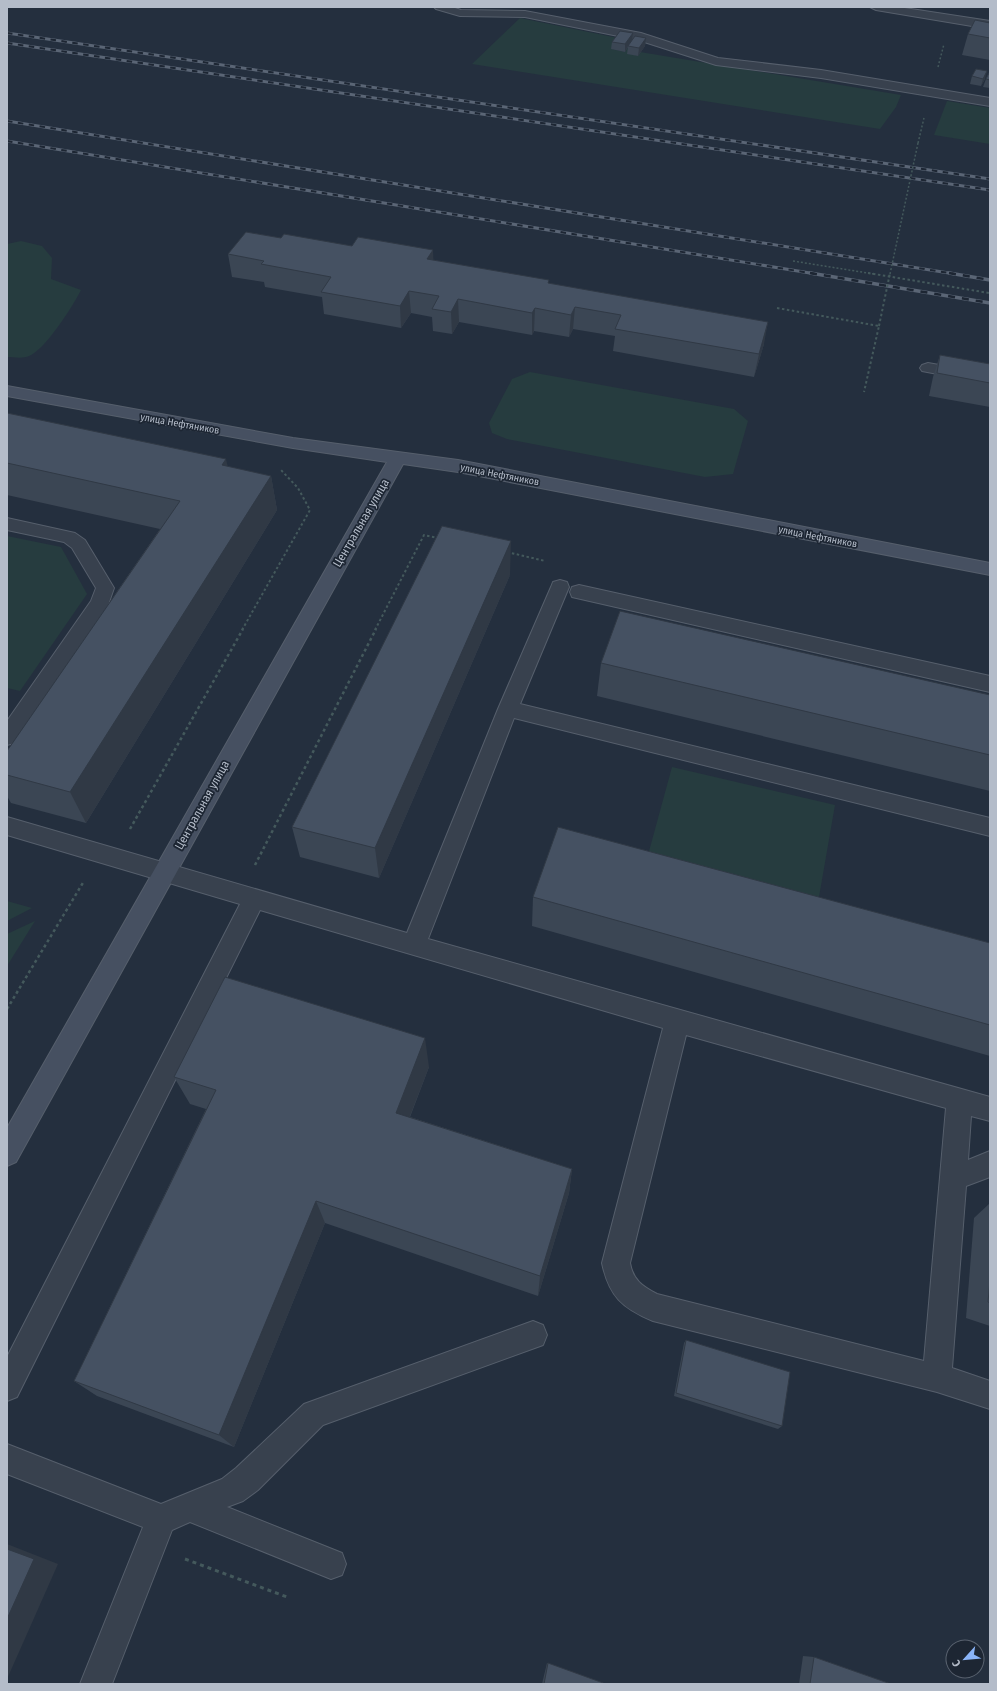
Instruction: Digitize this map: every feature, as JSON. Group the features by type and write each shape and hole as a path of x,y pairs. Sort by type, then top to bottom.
{"street":[{"path":"440,7 460,13 525,14 641,37 716,61 798,70 990,102"},
{"path":"876,7 897,9 990,25"},
{"path":"920,7 945,18"},
{"path":"928,368 990,379"},
{"name":"улица Нефтяников","path":"7,392 293,443 458,466 990,569"},
{"name":"Центральная улица","path":"7,1153 398,458"},
{"path":"7,524 68,537 79,544 105,588 100,604 7,737"},
{"path":"414,944 508,709 570,590 990,684"},
{"path":"508,709 990,827"},
{"path":"7,826 164,873 677,1021 990,1109"},
{"path":"7,1387 254,899"},
{"path":"677,1021 616,1263 619,1281 631,1295 653,1307 937,1378 990,1395"},
{"path":"937,1378 960,1100"},
{"path":"954,1178 990,1164"},
{"path":"7,1458 161,1519 232,1490 247,1479 314,1414 533,1335"},
{"path":"190,1507 330,1564"},
{"path":"96,1684 161,1519"}],"path":[{"path":"930,92 944,45 945,18"},
{"path":"864,392 918,143"},
{"path":"793,261 989,293"},
{"path":"777,308 879,326"},
{"path":"7,1008 80,886 128,832 310,510 306,498 296,484 288,475 277,467"},
{"path":"177,1557 287,1597"}],"green space":[{"path":"520,18 618,38 612,49 625,52 632,41 634,44 628,53 638,56 640,52 901,95 896,107 880,129 472,64"},
{"path":"947,101 990,108 990,144 934,135"},
{"path":"21,241 42,246 52,258 51,279 81,290 58,327 43,345 29,356 18,358 7,357 7,244"},
{"path":"530,372 734,409 748,421 733,474 705,477 507,439 492,433 489,423 512,379"},
{"path":"7,536 61,547 87,594 20,691 7,688"},
{"path":"672,767 835,805 819,897 648,855"},
{"path":"7,901 32,908 7,921"},
{"path":"35,921 7,966 7,934"}],"building":[{"path":"975,20 990,23 990,38 968,34"},
{"path":"620,31 633,33 625,44 612,42"},
{"path":"635,36 646,38 639,48 628,46"},
{"path":"976,69 987,71 983,79 972,76"},
{"path":"990,71 990,80 986,79"},
{"path":"246,232 281,238 284,234 352,246 358,237 433,250 427,259 549,280 548,283 768,322 759,354 615,329 621,315 575,307 571,315 535,308 532,313 458,299 451,312 432,309 439,296 409,291 400,306 321,292 331,277 261,264 264,261 228,254"},
{"path":"940,355 990,364 990,383 937,373"},
{"path":"7,413 226,459 222,465 271,476 70,792 7,775 7,751 180,501 7,463"},
{"path":"442,526 511,541 375,848 292,827"},
{"path":"620,611 990,695 990,755 601,663"},
{"path":"558,827 990,943 990,1025 533,897"},
{"path":"225,977 425,1038 396,1113 572,1169 540,1276 316,1201 219,1435 74,1381 216,1090 174,1077"},
{"path":"990,1281 990,1303 988,1302"},
{"path":"686,1340 790,1372 782,1426 676,1393"},
{"path":"7,1549 34,1559 7,1619"},
{"path":"814,1657 891,1684 810,1684"},
{"path":"548,1663 606,1684 544,1684"}],"railway":[{"path":"7,33 990,179"},
{"path":"7,43 990,190"},
{"path":"7,121 952,274"},
{"path":"7,141 816,274"},
{"path":"810,273 816,274"},
{"path":"816,274 990,303"},
{"path":"952,274 990,280"}]}
